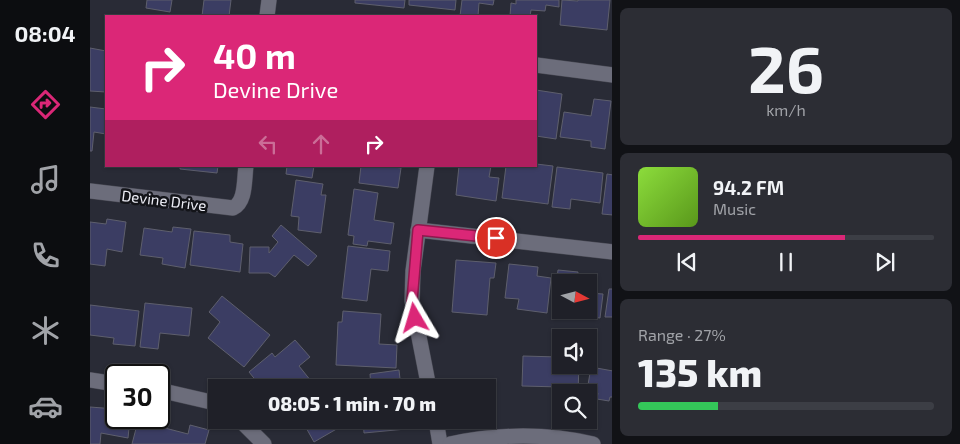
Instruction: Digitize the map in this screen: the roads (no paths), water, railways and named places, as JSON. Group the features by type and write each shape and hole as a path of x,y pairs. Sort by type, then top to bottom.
{"street":[{"path":"267,15 269,0"},
{"path":"537,66 612,75"},
{"name":"Devine Drive","path":"90,192 233,208 238,206 242,199 246,167"},
{"path":"427,167 418,230 412,301 427,379"},
{"path":"418,230 612,252"},
{"path":"90,380 105,382"},
{"path":"170,393 208,401"},
{"path":"249,429 264,444"},
{"path":"438,429 440,444"},
{"path":"450,444 475,439 520,435 574,440 593,444"}]}
